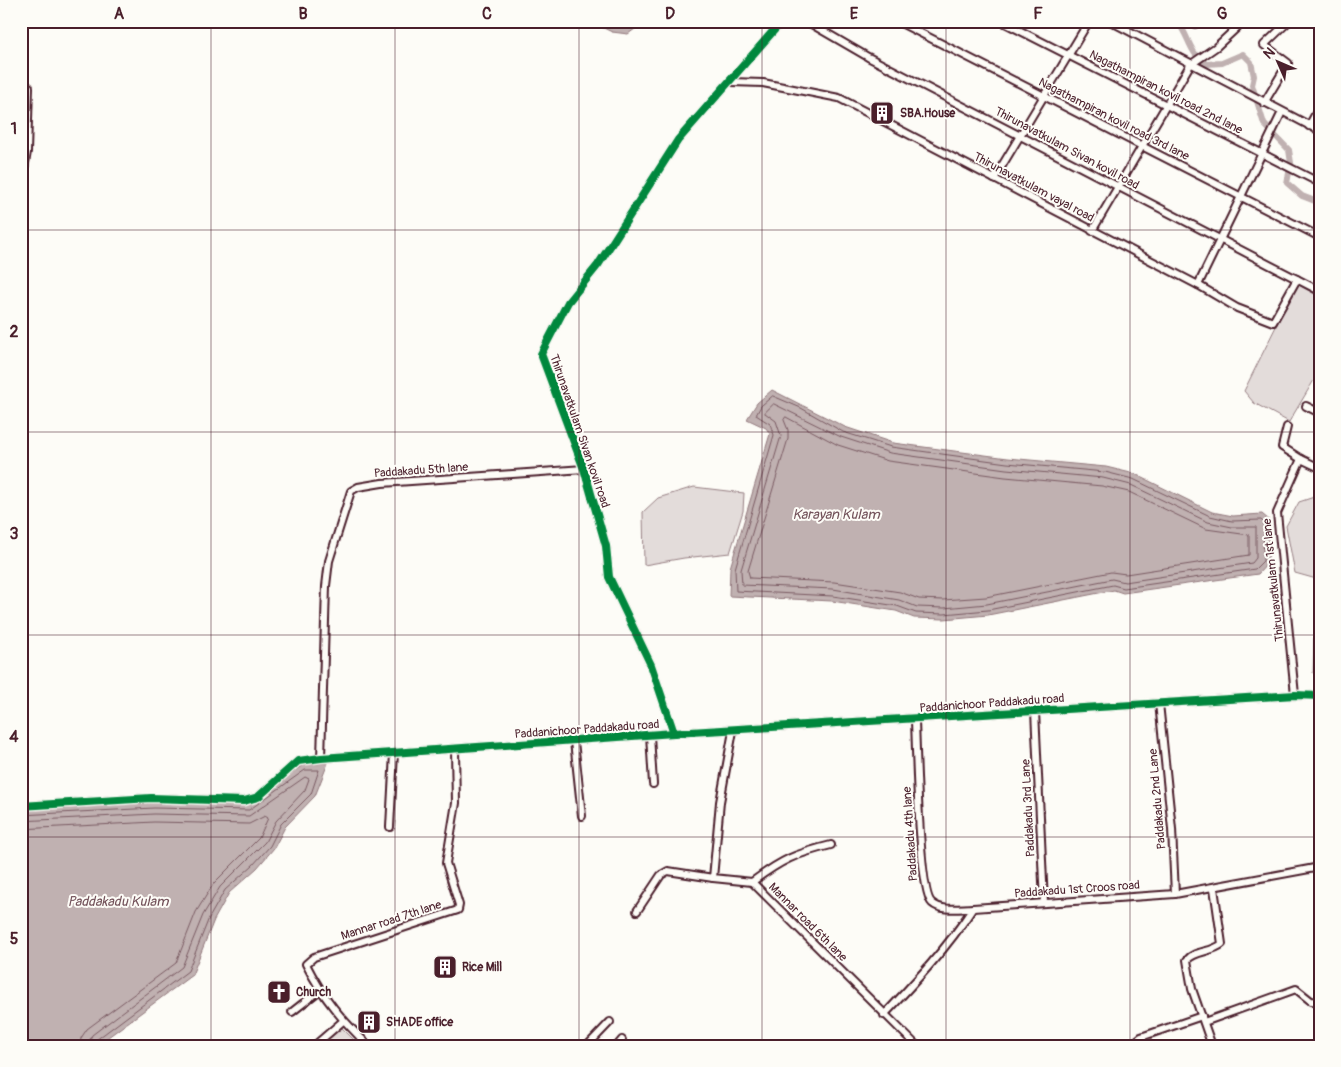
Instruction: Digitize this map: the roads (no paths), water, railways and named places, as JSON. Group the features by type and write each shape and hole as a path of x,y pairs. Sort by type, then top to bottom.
{"street":[{"name":"Thirunavatkulam Sivan kovil road","path":"674,734 651,665 609,577 606,546 584,468 541,354 568,302 598,265 678,140 731,82 782,21"},
{"name":"Thirunavatkulam Sivan kovil road","path":"806,21 868,57 1320,291"},
{"name":"Nagathampiran kovil road 3rd lane","path":"897,21 1320,237"},
{"name":"Nagathampiran kovil road 2nd lane","path":"1001,21 1320,183"},
{"path":"994,179 1089,21"},
{"path":"1110,21 1190,65 1320,131"},
{"path":"1092,231 1190,65 1216,46 1244,21"},
{"path":"1264,103 1288,64 1264,45 1289,21"},
{"name":"Thirunavatkulam vayal road","path":"731,82 763,83 839,98 1092,231 1198,284 1236,308 1273,322 1297,279"},
{"path":"21,186 27,152 29,87"},
{"path":"1309,126 1320,106"},
{"path":"1198,284 1282,112"},
{"path":"1306,406 1320,413"},
{"path":"1287,427 1282,447 1320,468"},
{"name":"Thirunavatkulam 1st lane","path":"1295,696 1277,514 1301,459"},
{"name":"Paddakadu 5th lane","path":"321,758 326,586 329,561 351,490 382,483 500,476 584,468"},
{"name":"Paddanichoor Paddakadu road","path":"21,806 151,798 244,801 258,798 298,761 321,758 1035,711 1320,696"},
{"name":"Paddakadu 2nd Lane","path":"1159,704 1172,829 1175,894"},
{"name":"Paddakadu 3rd Lane","path":"1035,711 1044,903"},
{"name":"Paddakadu 4th lane","path":"915,720 922,868 927,895 932,903 946,909 973,908"},
{"path":"713,878 720,802 733,731"},
{"path":"650,735 653,784"},
{"path":"574,740 582,816"},
{"name":"Mannar road 7th lane","path":"370,1046 343,1021 320,990 306,964 314,957 458,910 459,905 446,863 456,803 455,750"},
{"path":"390,827 394,753"},
{"path":"752,882 779,862 797,853 831,845"},
{"name":"Paddakadu 1st Croos road","path":"973,908 1175,894 1320,867"},
{"name":"Mannar road 6th lane","path":"636,911 661,875 668,871 752,882 917,1046"},
{"path":"1212,1046 1192,989 1187,960 1192,955 1216,950 1222,944 1223,939 1214,888"},
{"path":"884,1015 934,961 958,932 973,908"},
{"path":"1130,1046 1141,1038 1296,989 1311,1001 1320,1002"},
{"path":"292,1012 320,990"},
{"path":"314,1046 343,1021"},
{"path":"587,1046 610,1022"},
{"path":"617,1046 622,1040"}],"water":[{"path":"589,21 646,21 628,34 612,32"},
{"name":"Karayan Kulam","path":"772,390 845,427 893,443 1008,458 1106,467 1135,474 1212,512 1233,516 1262,514 1269,520 1268,563 1258,574 1123,593 1114,590 988,615 944,619 914,618 896,611 832,601 729,596 730,568 770,434 766,428 747,419 757,403"},
{"name":"Paddakadu Kulam","path":"328,763 315,796 285,827 274,848 257,868 229,893 214,920 192,975 96,1046 21,1046 21,810 154,803 248,805 303,765"}],"waterway":[{"path":"1177,21 1192,49 1206,64 1222,63 1243,54 1251,62 1254,76 1252,85 1264,124 1289,150 1291,163 1287,183 1302,196 1320,203"}],"place":[{"name":"SBA.House","path":"882,113"},
{"name":"Rice Mill","path":"445,967"},
{"name":"Church","path":"279,992"},
{"name":"SHADE office","path":"369,1022"}]}
